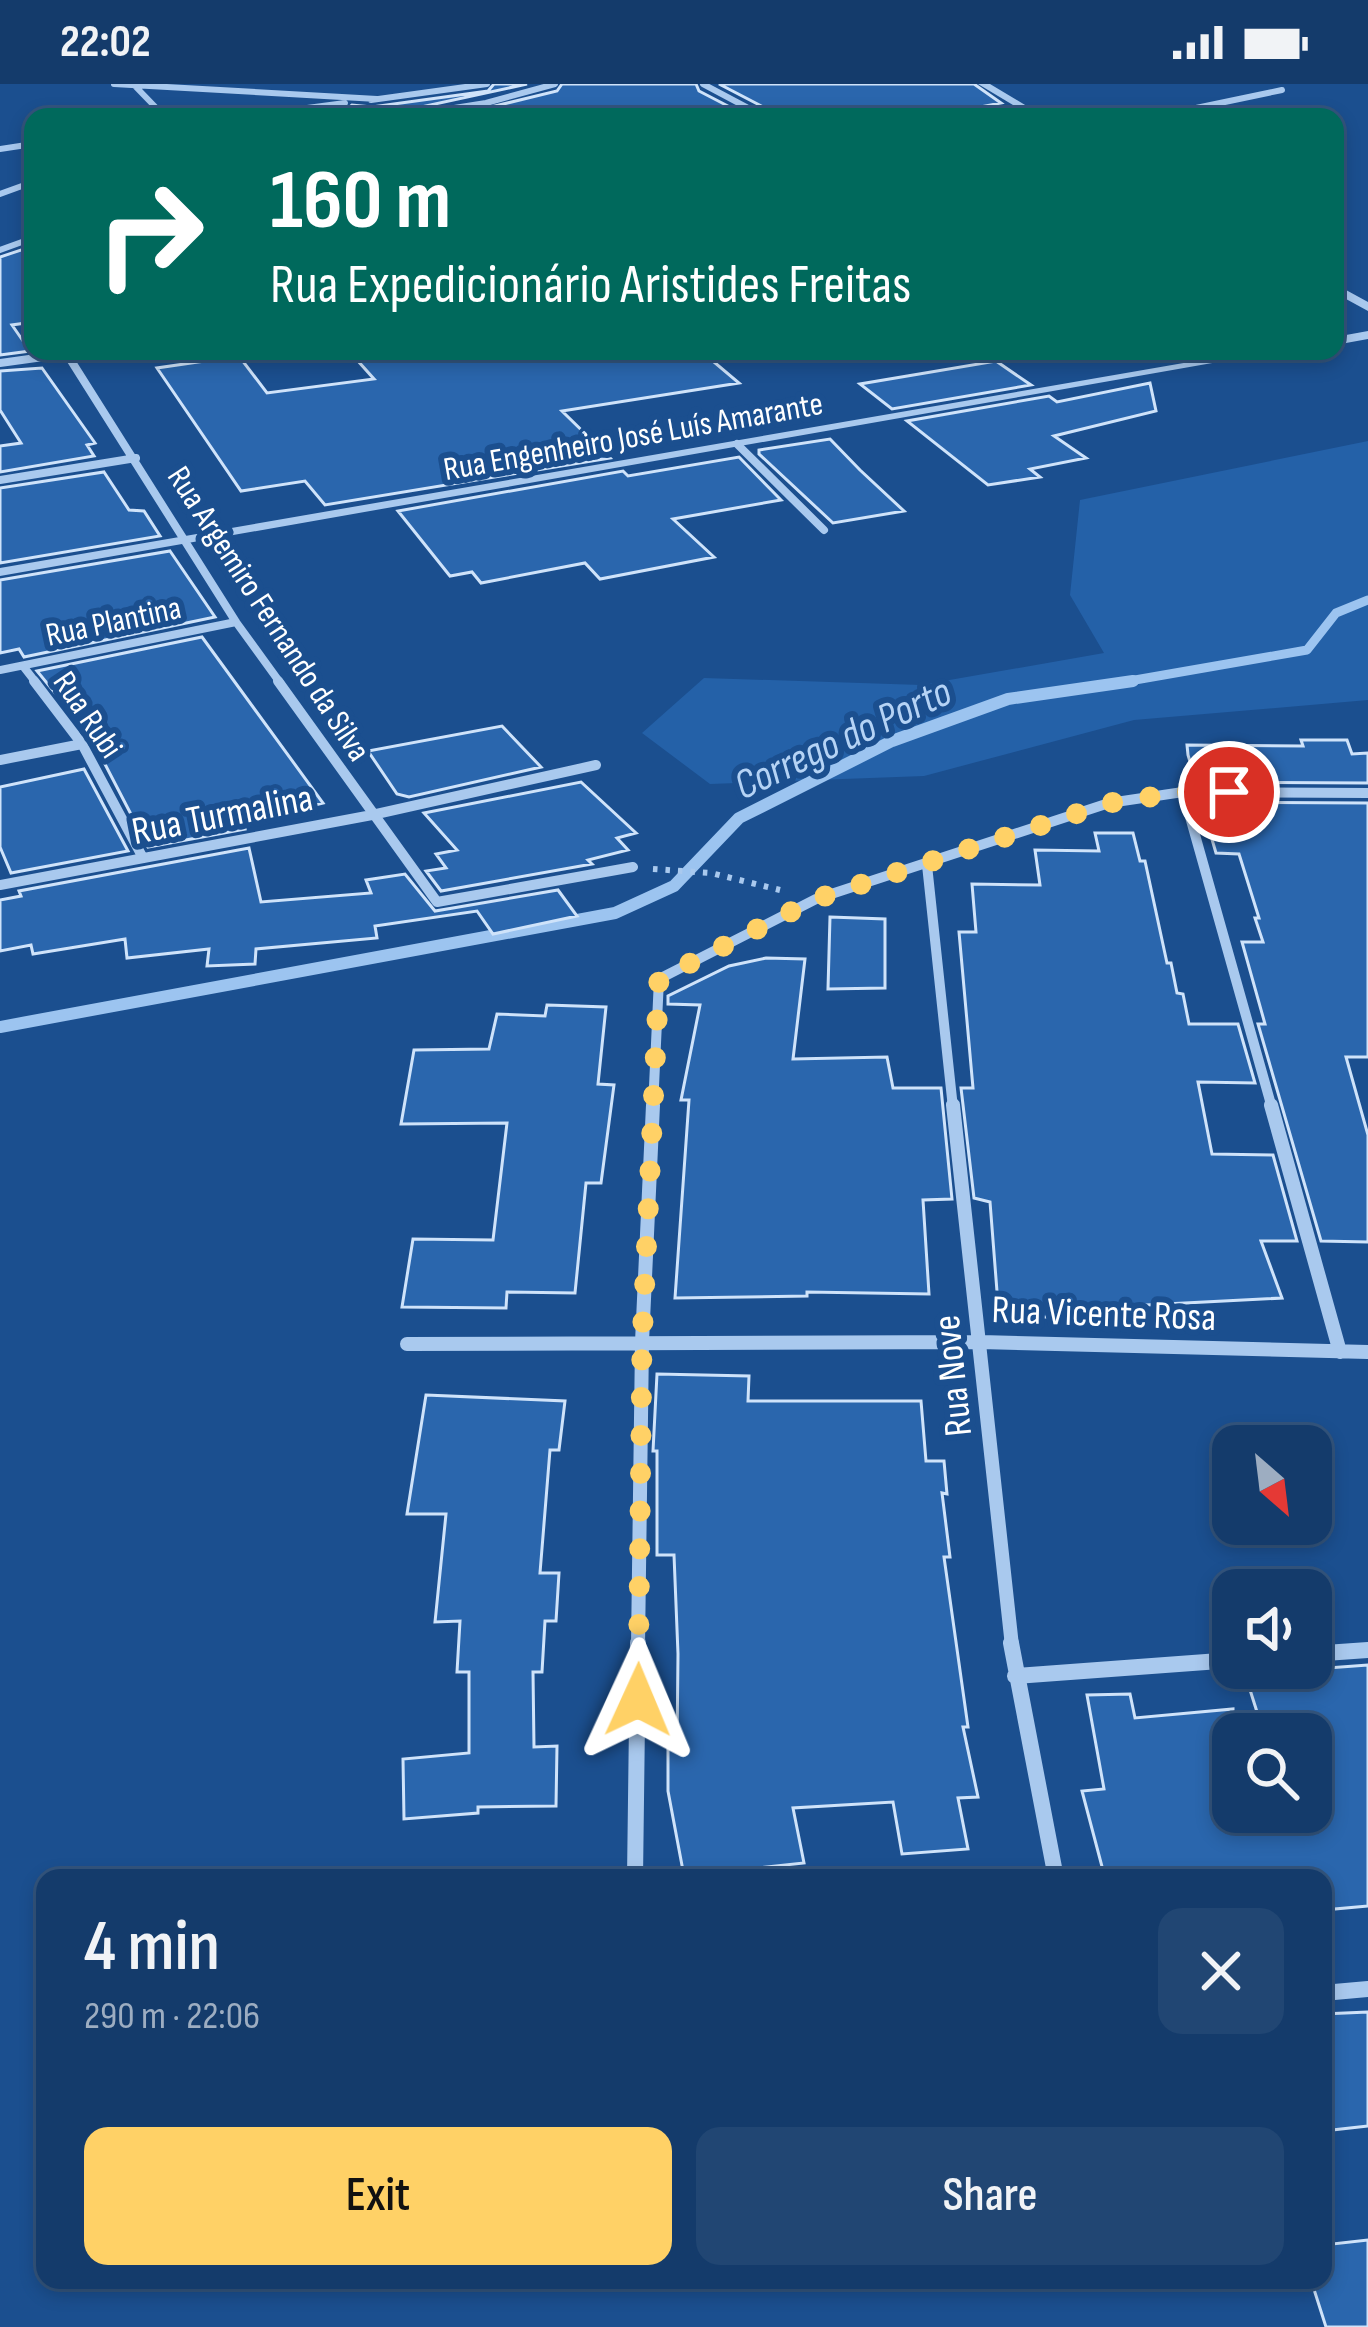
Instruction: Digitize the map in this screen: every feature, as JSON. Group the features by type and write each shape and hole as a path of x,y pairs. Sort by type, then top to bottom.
{"street":[{"path":"114,84 377,99"},
{"path":"288,93 295,84"},
{"path":"308,108 487,84"},
{"path":"454,108 555,84"},
{"path":"703,84 748,108"},
{"path":"983,84 1022,107"},
{"path":"1196,108 1282,90 1265,84"},
{"path":"134,85 156,108"},
{"path":"1016,108 1022,107"},
{"name":"Rua Argemiro Fernando da Silva","path":"70,360 236,622 436,902 639,868"},
{"name":"Rua Engenheiro José Luís Amarante","path":"0,572 1223,360"},
{"path":"737,444 824,530"},
{"path":"0,480 136,458"},
{"name":"Rua Plantina","path":"0,670 236,622"},
{"name":"Rua Rubi","path":"23,665 82,744 142,858"},
{"path":"0,760 82,744"},
{"name":"Rua Turmalina","path":"0,885 372,815 596,765"},
{"path":"635,1869 642,1342 659,979 816,899 1109,803 1183,792 1368,793"},
{"path":"1183,792 1340,1352"},
{"name":"Rua Nove","path":"927,865 1015,1676 1054,1869"},
{"name":"Rua Vicente Rosa","path":"407,1344 981,1342 1368,1352"},
{"path":"1332,1653 1368,1650"},
{"path":"1015,1676 1212,1662"},
{"path":"1332,1993 1368,1989"}],"path":[{"path":"639,868 711,872 816,899"}],"shaded area":[{"path":"1368,441 1368,700 1134,720 924,776 710,784 642,733 704,678 921,685 1104,653 1070,595 1080,500"}],"building":[{"path":"494,84 527,84 416,108 348,108 352,105 372,107 488,91"},
{"path":"562,84 696,84 699,91 732,108 487,108 557,91"},
{"path":"719,84 974,84 1001,103 975,108 765,108"},
{"path":"24,249 24,323 12,325 24,342 24,352 0,355 0,257"},
{"path":"242,360 267,393 374,379 357,360 712,360 739,383 562,411 610,458 325,505 305,481 241,491 157,368"},
{"path":"996,361 1031,385 892,409 860,384"},
{"path":"42,368 95,443 87,445 94,456 0,472 0,446 21,443 0,410 0,371"},
{"path":"1150,383 1156,411 1054,436 1086,458 1030,469 1040,477 988,485 907,421 1049,396 1057,402"},
{"path":"830,439 904,511 833,523 759,454 759,450"},
{"path":"739,457 781,500 673,519 714,557 600,579 585,563 481,583 472,572 450,576 398,511 623,471 628,476"},
{"path":"104,472 129,510 144,511 160,536 0,563 0,488"},
{"path":"170,551 215,617 24,657 19,649 0,653 0,580"},
{"path":"202,637 323,803 243,822 245,829 148,847 67,691 55,693 37,671"},
{"path":"502,726 541,767 409,797 397,794 368,751"},
{"path":"1301,740 1347,740 1352,754 1368,753 1368,783 1196,782 1187,745 1303,746"},
{"path":"84,769 128,851 11,873 0,847 0,787"},
{"path":"581,782 636,833 617,838 628,850 588,860 592,864 441,891 426,871 446,868 436,854 457,850 424,813"},
{"path":"1201,802 1368,803 1368,1057 1346,1057 1368,1135 1368,1242 1321,1241 1258,1024 1265,1024 1242,942 1263,942 1255,918 1259,918 1239,854 1216,853"},
{"path":"1095,833 1133,833 1140,861 1145,861 1167,963 1171,963 1177,993 1183,994 1189,1024 1238,1024 1255,1083 1198,1082 1212,1154 1273,1155 1297,1241 1261,1241 1282,1298 1128,1306 1130,1317 999,1317 990,1202 974,1198 961,1088 973,1088 959,932 976,932 972,884 1040,885 1035,850 1099,851"},
{"path":"249,848 261,902 371,893 366,880 405,874 435,911 558,890 577,916 493,934 477,911 375,926 377,938 256,949 255,964 207,966 209,949 127,958 125,939 33,954 31,945 0,951 0,900 21,896 19,891"},
{"path":"830,917 885,919 885,988 828,989"},
{"path":"766,958 805,959 793,1059 887,1057 893,1088 941,1088 952,1199 923,1200 929,1294 807,1292 807,1296 675,1298 689,1100 681,1100 700,1005 668,1004 668,996 729,966"},
{"path":"547,1005 606,1007 598,1084 614,1085 601,1183 586,1183 575,1293 507,1292 506,1308 402,1307 413,1239 493,1240 507,1123 401,1124 414,1050 489,1049 497,1014 545,1016"},
{"path":"657,1374 749,1376 748,1401 921,1401 926,1461 944,1461 947,1494 942,1493 950,1557 944,1557 968,1727 963,1727 978,1797 958,1798 968,1849 902,1854 893,1802 793,1808 804,1863 683,1869 668,1791 668,1749 677,1749 674,1555 657,1555 657,1451 653,1451"},
{"path":"426,1395 565,1401 559,1450 550,1450 540,1573 559,1573 556,1621 545,1621 542,1672 533,1672 534,1747 557,1746 556,1806 478,1807 478,1813 404,1819 403,1759 469,1753 469,1672 457,1672 460,1621 435,1622 446,1514 407,1514"},
{"path":"1368,1665 1368,1906 1332,1909 1332,1869 1103,1869 1082,1791 1104,1789 1087,1695 1130,1694 1135,1718 1233,1709 1233,1713 1212,1713 1212,1833 1332,1833 1332,1713 1257,1713 1250,1689 1332,1689 1332,1668"},
{"path":"1368,2012 1368,2126 1332,2130 1332,2014"},
{"path":"1368,2240 1368,2327 1326,2327 1314,2289 1332,2289 1332,2244"}],"waterway":[{"name":"Corrego do Porto","path":"1112,684 1307,650 1336,613 1368,600"},
{"name":"Corrego do Porto","path":"0,1027 615,913 674,886 739,818 892,741 1008,699 1133,681"}],"route":[{"path":"638,1700 642,1342 659,979 816,899 1109,803 1183,792 1229,792"}]}
